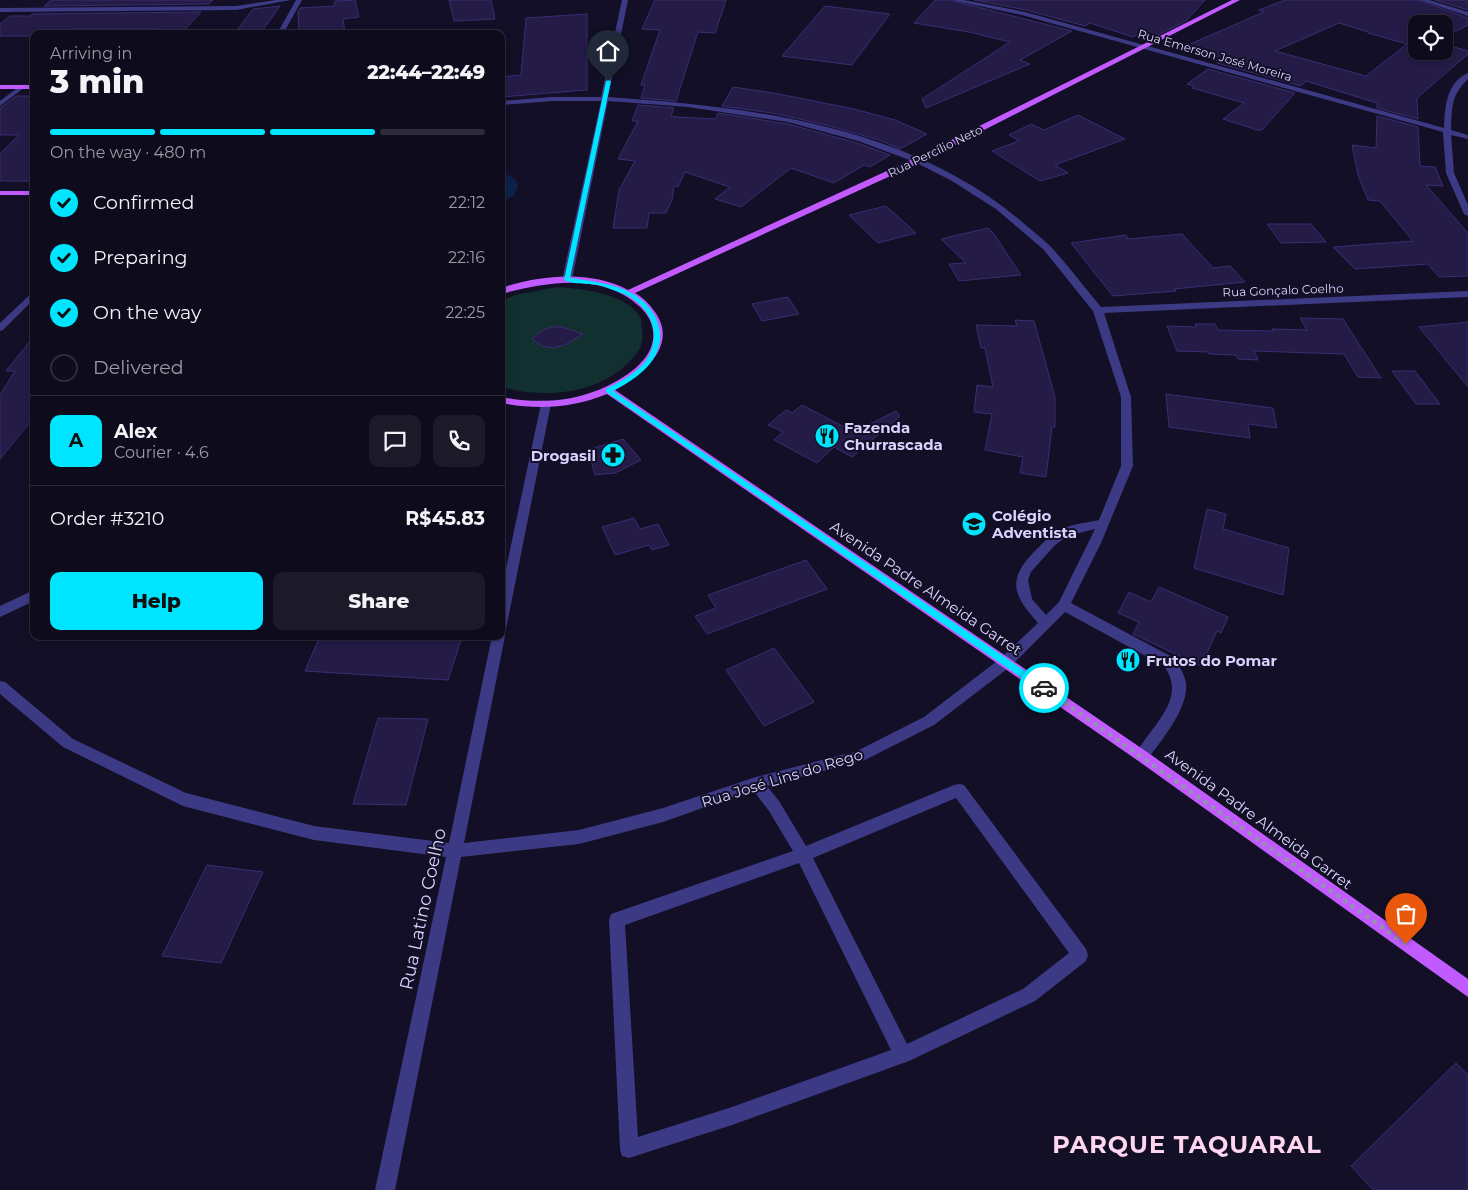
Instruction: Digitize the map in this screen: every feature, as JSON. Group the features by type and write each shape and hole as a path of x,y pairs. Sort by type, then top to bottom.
{"main road":[{"name":"Rua Percílio Neto","path":"628,293 918,160 1237,0"},
{"path":"0,87 30,87"},
{"path":"0,193 30,193"},
{"path":"505,290 525,284 567,280 600,284 628,293 644,304 654,318 658,332 656,348 646,364 630,378 608,390 568,402 546,404 505,400"},
{"name":"Avenida Padre Almeida Garret","path":"608,390 1142,756 1468,989"}],"street":[{"path":"0,10 236,8 288,0"},
{"path":"282,30 299,0"},
{"path":"567,280 625,0"},
{"name":"Rua Emerson José Moreira","path":"955,0 1023,13 1468,137"},
{"path":"1423,0 1468,14"},
{"path":"1468,75 1456,86 1448,101 1447,131 1450,173 1468,214"},
{"path":"0,104 22,87"},
{"name":"Rua José Lins do Rego","path":"0,686 68,743 183,798 314,833 455,851 579,837 663,815 756,783 860,756 929,721 1006,662 1064,604 1103,523 1126,466 1126,397 1098,310 1039,241 999,207 955,179 918,160 861,139 788,120 688,105 605,99 552,99 505,103"},
{"name":"Rua Gonçalo Coelho","path":"1098,310 1468,294"},
{"path":"0,328 30,298"},
{"path":"505,604 546,404"},
{"path":"1046,623 1026,601 1022,580 1025,570 1050,543 1063,533 1103,523"},
{"path":"0,612 30,597"},
{"path":"1064,604 1169,662 1176,669 1180,681 1178,700 1142,756"},
{"name":"Rua Latino Coelho","path":"386,1190 498,640"},
{"path":"756,783 774,806 803,855 904,1055"},
{"path":"959,790 1080,955 1029,995 904,1055 732,1116 629,1148 617,920 803,855 959,790"}],"green space":[{"path":"557,287 590,291 615,298 634,309 641,318 643,333 639,350 617,373 586,387 569,391 534,393 505,387 505,299 515,295"}],"water":[{"path":"505,173 515,179 518,187 514,195 505,201"}],"building":[{"path":"51,0 213,0 209,4 44,6"},
{"path":"355,0 359,17 343,19 345,30 299,30 298,12 300,8 334,6 335,1"},
{"path":"449,0 491,0 495,19 454,21"},
{"path":"655,0 726,0 715,33 698,32 676,101 641,98 645,85 641,85 660,30 642,29"},
{"path":"935,0 950,0 1072,31 1020,60 1030,64 926,108 922,99 1010,42 969,32 914,23"},
{"path":"974,0 1205,0 1186,21 1152,38 1139,34 1133,37 1090,23 1085,26 1026,10"},
{"path":"1285,0 1418,0 1468,18 1468,25 1453,32 1453,15 1408,15 1408,60 1453,60 1453,47 1468,51 1468,54 1417,98 1418,119 1377,108 1377,103 1306,81 1301,86 1217,63 1219,61 1181,48 1264,12 1259,10","holes":["1339,23 1407,44 1366,76 1275,51"]},
{"path":"1435,0 1468,0 1468,10"},
{"path":"280,6 263,30 237,30 253,9"},
{"path":"825,6 890,14 852,65 782,56"},
{"path":"201,12 185,30 30,30 30,36 0,36 0,24 10,16 30,16 33,14"},
{"path":"587,14 587,90 505,97 505,77 521,75 526,18"},
{"path":"1208,69 1295,93 1262,130 1257,130 1223,119 1244,103 1192,88 1194,86 1187,84"},
{"path":"733,87 854,109 895,120 927,134 900,149 879,140 826,125 772,113 722,106"},
{"path":"16,96 30,96 30,181 0,181 0,154 19,135 0,135 0,108"},
{"path":"638,105 674,108 671,116 677,117 715,119 718,113 788,124 857,143 890,155 870,167 864,165 834,183 791,168 741,207 715,199 730,187 685,172 678,187 674,186 672,200 666,213 649,213 647,228 613,228 619,190 635,161 618,159 638,121 632,121"},
{"path":"1078,115 1125,139 1055,165 1068,173 1040,181 992,151 1019,141 1009,135 1031,124 1044,130"},
{"path":"1377,116 1418,127 1420,166 1435,167 1443,186 1426,185 1468,233 1468,276 1439,277 1428,264 1355,269 1333,247 1413,241 1380,201 1368,200 1358,175 1352,145 1376,148"},
{"path":"886,206 916,233 878,243 849,215"},
{"path":"1267,224 1311,224 1326,242 1281,243"},
{"path":"988,228 1021,275 959,281 949,264 966,263 941,239"},
{"path":"1182,234 1213,268 1230,266 1245,282 1174,289 1176,291 1113,296 1071,243 1126,235 1128,239"},
{"path":"788,297 799,314 762,321 752,304"},
{"path":"1300,318 1343,319 1381,378 1358,377 1344,354 1254,351 1258,360 1238,359 1235,355 1209,354 1208,352 1177,351 1167,326 1196,327 1195,324 1215,324 1218,330 1307,330"},
{"path":"1015,320 1034,321 1055,397 1055,427 1052,427 1046,477 1020,473 1023,457 985,450 992,414 974,412 977,385 993,387 985,348 981,348 976,325 1017,326"},
{"path":"1468,322 1468,387 1419,327"},
{"path":"551,327 562,327 583,334 565,345 553,348 542,346 532,339 541,331"},
{"path":"30,341 30,422 0,459 0,395 15,371 6,371"},
{"path":"1392,371 1415,371 1440,404 1416,404"},
{"path":"1166,394 1273,408 1277,428 1248,424 1250,438 1169,427"},
{"name":"Fazenda Churrascada","path":"802,405 854,432 896,411 900,416 852,457 834,447 817,463 774,440 783,432 768,425 786,410 792,413"},
{"name":"Drogasil","path":"623,439 641,460 615,473 595,475 588,450"},
{"path":"1207,509 1226,514 1223,529 1289,548 1283,595 1194,568"},
{"path":"634,518 640,529 658,524 669,545 652,550 649,545 615,555 602,527"},
{"path":"806,560 827,589 707,634 695,616 716,608 708,595"},
{"path":"1159,587 1228,617 1221,633 1217,631 1201,666 1133,634 1139,622 1118,613 1129,592 1151,602"},
{"path":"318,640 461,640 448,680 305,671"},
{"path":"774,648 814,702 764,726 726,670"},
{"path":"378,718 428,719 406,805 353,804"},
{"path":"207,865 263,872 221,963 162,956"},
{"path":"1456,1063 1468,1075 1468,1190 1373,1190 1351,1166"}],"way so far":[{"path":"1044,688 1406,944"}],"place":[{"name":"Fazenda Churrascada","path":"827,436"},
{"name":"Drogasil","path":"613,455"},
{"name":"Colégio Adventista","path":"974,524"},
{"name":"Frutos do Pomar","path":"1128,660"}],"district":[{"name":"PARQUE TAQUARAL","path":"1187,1144"}],"route":[{"path":"608,81 602,118 567,280 600,284 628,293 644,304 654,318 658,332 656,348 646,364 630,378 608,390 1044,688"}]}
